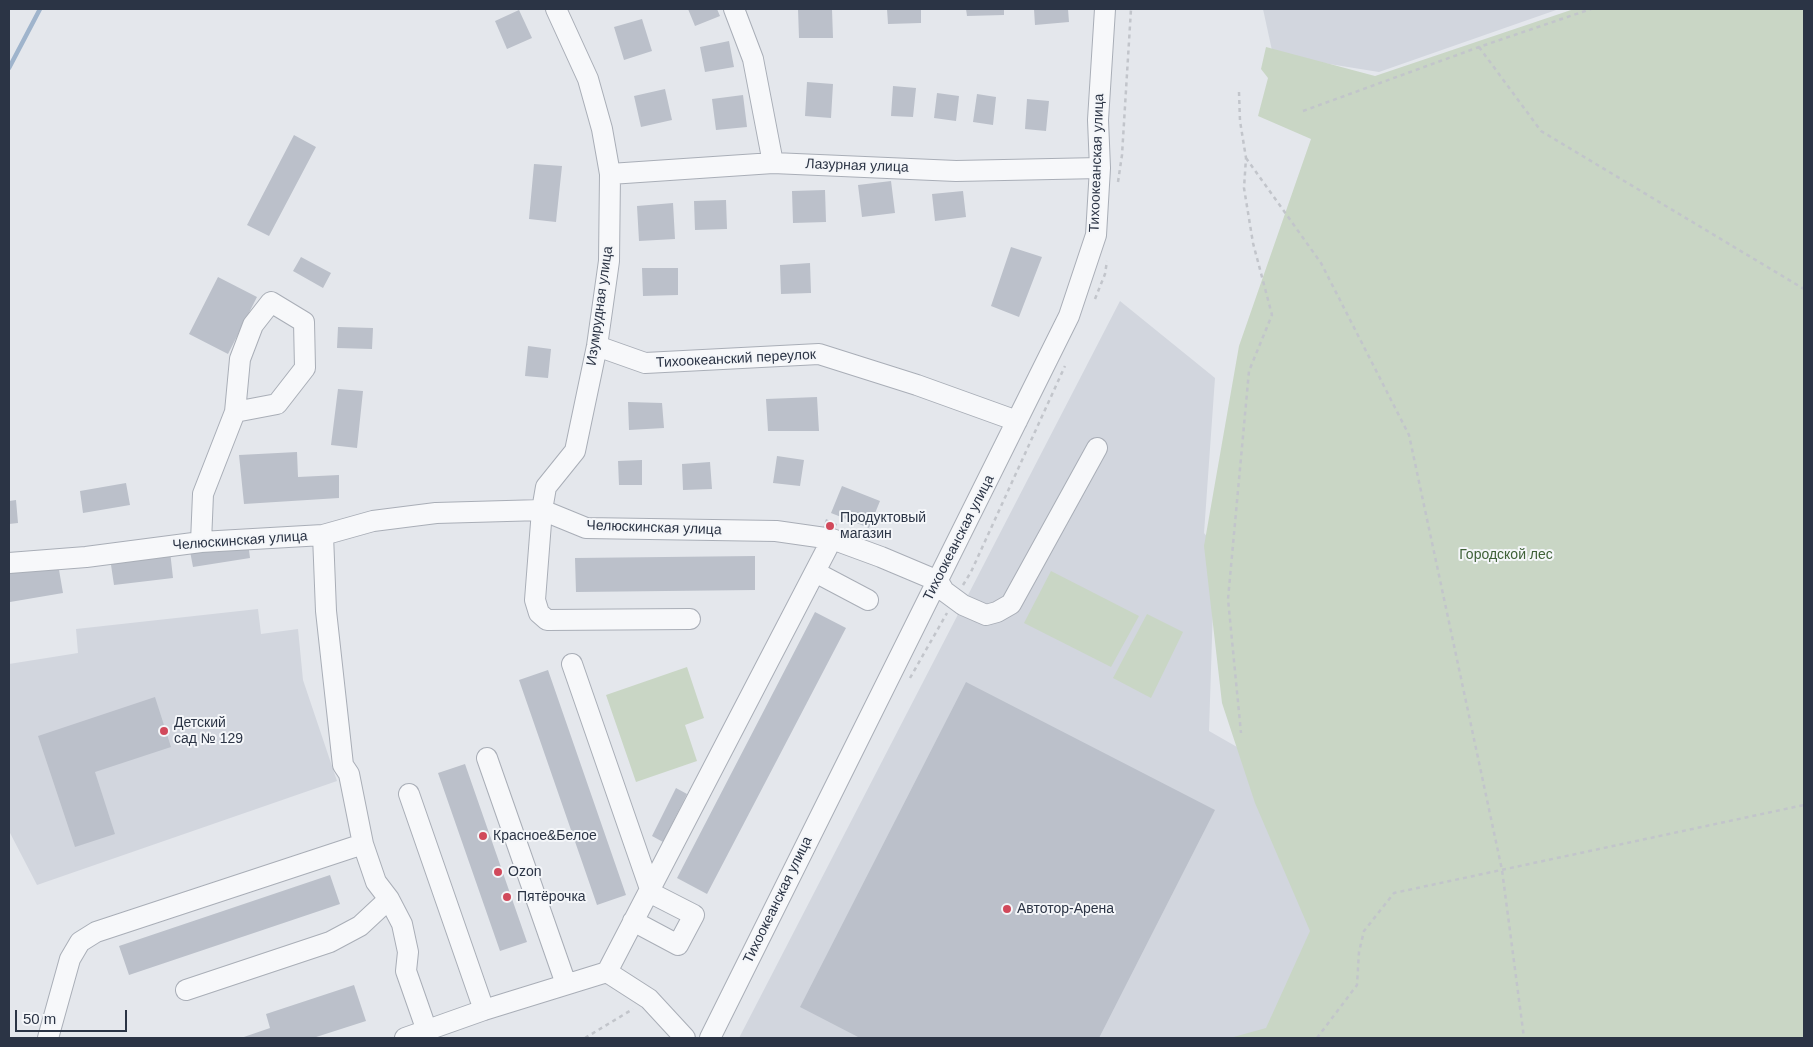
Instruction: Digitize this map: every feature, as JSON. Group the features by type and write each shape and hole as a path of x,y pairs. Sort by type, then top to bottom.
{"street":[{"name":"Изумрудная улица","path":"556,9 588,79 602,129 610,174 609,261 597,346 575,451 546,487 542,510 535,600 539,613 548,620 690,619"},
{"path":"734,9 753,59 773,163"},
{"name":"Тихоокеанская улица","path":"710,1038 899,655 1070,316 1096,235 1100,168 1098,120 1105,9"},
{"name":"Лазурная улица","path":"610,174 773,163 956,171 1100,168"},
{"path":"201,542 203,494 235,412 240,359 253,325 272,302 304,322 305,368 277,404 235,412"},
{"name":"Тихоокеанский переулок","path":"597,346 644,363 820,354 917,385 1017,421"},
{"path":"938,581 944,592 963,605 986,615 997,612 1011,604 1097,448"},
{"name":"Челюскинская улица","path":"9,563 86,557 201,542 323,536 373,521 436,513 542,510 586,528 776,530 832,539 938,581"},
{"path":"323,536 326,611 344,765 349,774 363,844 376,882 390,899 402,924 408,952 406,971 427,1031"},
{"path":"405,1038 484,1010 607,972 832,539"},
{"path":"815,572 868,600"},
{"path":"572,664 649,890 694,915 678,944 633,921"},
{"path":"488,758 566,984"},
{"path":"409,794 484,1010"},
{"path":"48,1038 70,959 80,942 96,932 363,844"},
{"path":"186,990 330,942 360,926 390,899"},
{"path":"607,972 649,999 685,1038"}],"path":[{"path":"1303,111 1479,46 1591,9"},
{"path":"1479,46 1540,131 1804,289"},
{"path":"1239,92 1240,121 1246,158 1244,188 1253,243 1272,315 1249,371 1228,599 1240,733"},
{"path":"1246,158 1321,263 1409,435 1502,870 1524,1038"},
{"path":"1317,1038 1357,985 1359,952 1364,931 1394,893 1804,805"},
{"path":"585,1038 649,999"}],"shaded area":[{"path":"1263,9 1559,9 1379,72 1273,55"},
{"name":"Автотор-Арена","path":"1120,301 1215,378 1204,533 1215,546 1209,731 1391,835 1287,1038 739,1038"},
{"name":"Детский сад № 129","path":"258,609 261,634 298,629 303,680 337,781 37,885 9,831 9,664 78,653 76,629"}],"green space":[{"name":"Городской лес","path":"1574,9 1804,9 1804,1038 1230,1038 1266,1028 1310,931 1255,803 1222,703 1204,546 1239,346 1311,139 1258,116 1268,78 1261,69 1266,47 1375,76"},
{"path":"1051,571 1139,616 1111,667 1024,623"},
{"path":"1147,614 1183,632 1151,698 1113,678"},
{"path":"687,667 704,718 685,725 697,761 636,782 606,695"}],"building":[{"path":"688,9 717,9 720,16 695,26"},
{"path":"798,9 832,9 833,38 799,38"},
{"path":"887,9 921,9 921,23 888,24"},
{"path":"966,9 1004,9 1004,15 967,16"},
{"path":"1034,9 1068,9 1069,22 1035,25"},
{"path":"519,10 532,38 507,49 495,21"},
{"path":"642,19 652,51 624,60 614,27"},
{"path":"729,41 734,67 705,72 700,47"},
{"path":"807,82 833,84 831,118 805,116"},
{"path":"893,86 916,88 913,117 891,116"},
{"path":"665,89 672,120 641,127 634,96"},
{"path":"937,93 959,96 956,121 934,118"},
{"path":"977,94 996,97 993,125 973,122"},
{"path":"743,95 747,127 716,130 712,99"},
{"path":"1027,99 1049,101 1046,131 1025,129"},
{"path":"294,135 316,147 269,236 247,225"},
{"path":"534,164 562,166 556,222 529,219"},
{"path":"891,181 895,213 862,217 858,185"},
{"path":"825,190 826,222 793,223 792,191"},
{"path":"963,191 966,217 935,221 932,194"},
{"path":"726,200 727,229 695,230 694,201"},
{"path":"673,203 675,239 639,241 637,206"},
{"path":"1011,247 1042,257 1019,317 991,306"},
{"path":"301,257 331,273 323,288 293,271"},
{"path":"810,263 811,293 781,294 780,265"},
{"path":"642,268 678,268 678,295 643,296"},
{"path":"218,277 257,297 228,354 189,334"},
{"path":"338,327 373,328 372,349 337,348"},
{"path":"528,346 551,349 548,378 525,376"},
{"path":"338,389 363,391 357,448 331,445"},
{"path":"817,397 819,431 768,431 766,399"},
{"path":"628,402 662,403 664,428 629,430"},
{"path":"297,452 298,477 339,475 339,498 244,504 239,455"},
{"path":"777,456 804,460 800,486 773,483"},
{"path":"642,460 642,485 619,485 618,461"},
{"path":"710,462 712,489 683,490 682,464"},
{"path":"126,483 130,505 83,513 80,491"},
{"path":"842,486 880,501 869,528 831,513"},
{"path":"16,500 18,523 9,524 9,501"},
{"name":"Продуктовый магазин","path":"826,519 837,524 834,532 823,528"},
{"path":"248,543 250,558 193,567 190,551"},
{"path":"170,551 173,578 114,585 110,558"},
{"path":"755,556 755,590 576,592 575,558"},
{"path":"58,564 63,593 10,602 9,573"},
{"path":"815,612 846,628 707,894 677,878"},
{"path":"548,670 626,895 597,905 519,680"},
{"name":"Автотор-Арена","path":"966,682 1215,810 1099,1038 860,1038 800,1007"},
{"path":"155,697 171,747 95,772 115,834 75,847 38,736"},
{"path":"465,764 527,942 500,951 438,773"},
{"path":"676,788 687,794 663,842 652,836"},
{"path":"330,875 340,904 129,975 119,946"},
{"path":"354,985 366,1021 313,1038 241,1038 270,1028 266,1014"}],"waterway":[{"path":"9,68 40,9"}],"place":[{"name":"Продуктовый магазин","path":"830,526"},
{"name":"Детский сад № 129","path":"164,731"},
{"name":"Красное&Белое","path":"483,836"},
{"name":"Ozon","path":"498,872"},
{"name":"Пятёрочка","path":"507,897"},
{"name":"Автотор-Арена","path":"1007,909"}]}
